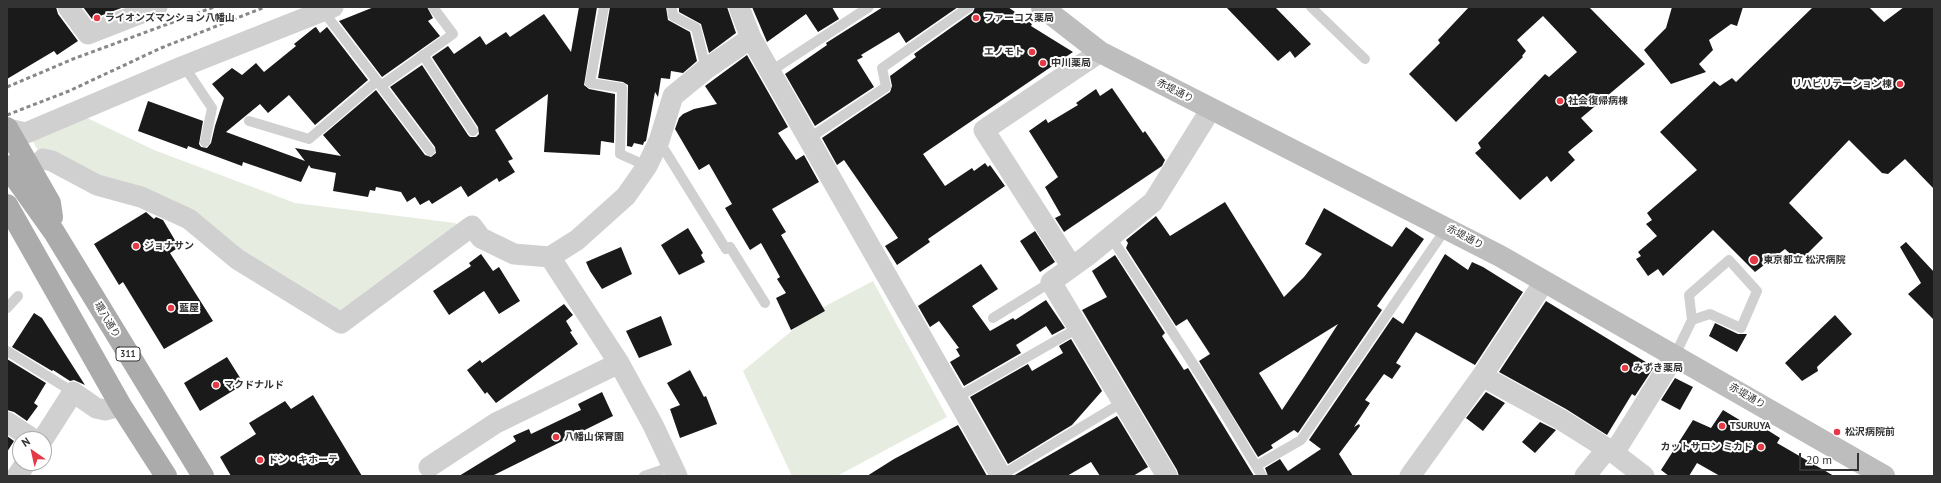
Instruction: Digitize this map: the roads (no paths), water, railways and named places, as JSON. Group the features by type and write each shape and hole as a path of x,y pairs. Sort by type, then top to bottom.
{"main road":[{"path":"7,129 50,203 54,232"},
{"name":"環八通り","path":"7,166 54,232 203,476"},
{"path":"7,205 121,406 166,476"},
{"path":"7,216 29,242"}],"street":[{"path":"68,7 88,34 157,7"},
{"path":"739,7 751,38 1001,476"},
{"name":"赤堤通り","path":"1042,7 1100,52 1447,227 1675,355 1873,473"},
{"path":"7,129 26,133 184,66 328,9"},
{"path":"43,159 52,161 97,184 141,197 189,219 237,259 342,323 472,226 482,238 514,254 550,257 577,240 626,196 647,166 659,141 673,96 706,69 751,38"},
{"path":"1072,267 984,130 1100,52"},
{"path":"1167,476 1050,282 1111,237 1153,202 1211,109"},
{"path":"550,257 619,363 653,425 675,471"},
{"path":"1410,476 1482,376 1544,282"},
{"path":"1585,476 1610,451 1675,355"},
{"path":"429,467 496,423 619,363"},
{"path":"1482,376 1560,419 1610,451 1644,476"},
{"path":"48,431 73,392 96,408 105,410 121,406"},
{"path":"7,422 21,431"}],"lane":[{"path":"249,121 309,139 379,83 453,34 433,7"},
{"path":"604,7 590,83 622,88 620,154 647,166"},
{"path":"672,7 673,16 696,28 706,69"},
{"path":"771,71 869,7"},
{"path":"808,139 886,87 882,68 970,7"},
{"path":"1311,7 1365,59"},
{"path":"328,9 379,83 430,151"},
{"path":"423,55 473,131"},
{"path":"184,66 212,108 205,142"},
{"path":"659,141 726,249 730,247 765,303"},
{"path":"1256,466 1301,440 1447,227"},
{"path":"1111,237 1219,404 1262,476"},
{"path":"1675,355 1692,320 1689,295 1729,260 1757,291 1741,328 1710,314 1692,320"},
{"path":"993,318 1050,282"},
{"path":"7,308 18,296"},
{"path":"956,398 1078,328"},
{"path":"7,350 73,392"},
{"path":"1001,476 1123,402"},
{"path":"644,476 675,471"}],"railway":[{"path":"7,87 73,59 214,7"},
{"path":"7,115 69,91 161,48 265,7"}],"place":[{"name":"ライオンズマンション八幡山","path":"97,18"},
{"name":"ファーコス薬局","path":"976,18"},
{"name":"エノモト","path":"1032,52"},
{"name":"中川薬局","path":"1043,63"},
{"name":"リハビリテーション棟","path":"1900,84"},
{"name":"社会復帰病棟","path":"1560,101"},
{"name":"ジョナサン","path":"136,246"},
{"name":"東京都立 松沢病院","path":"1754,260"},
{"name":"藍屋","path":"171,308"},
{"name":"みずき薬局","path":"1625,368"},
{"name":"マクドナルド","path":"216,385"},
{"name":"TSURUYA","path":"1722,426"},
{"name":"松沢病院前","path":"1837,432"},
{"name":"八幡山保育園","path":"556,437"},
{"name":"カットサロン ミカド","path":"1761,447"},
{"name":"ドン・キホーテ","path":"260,460"}]}
